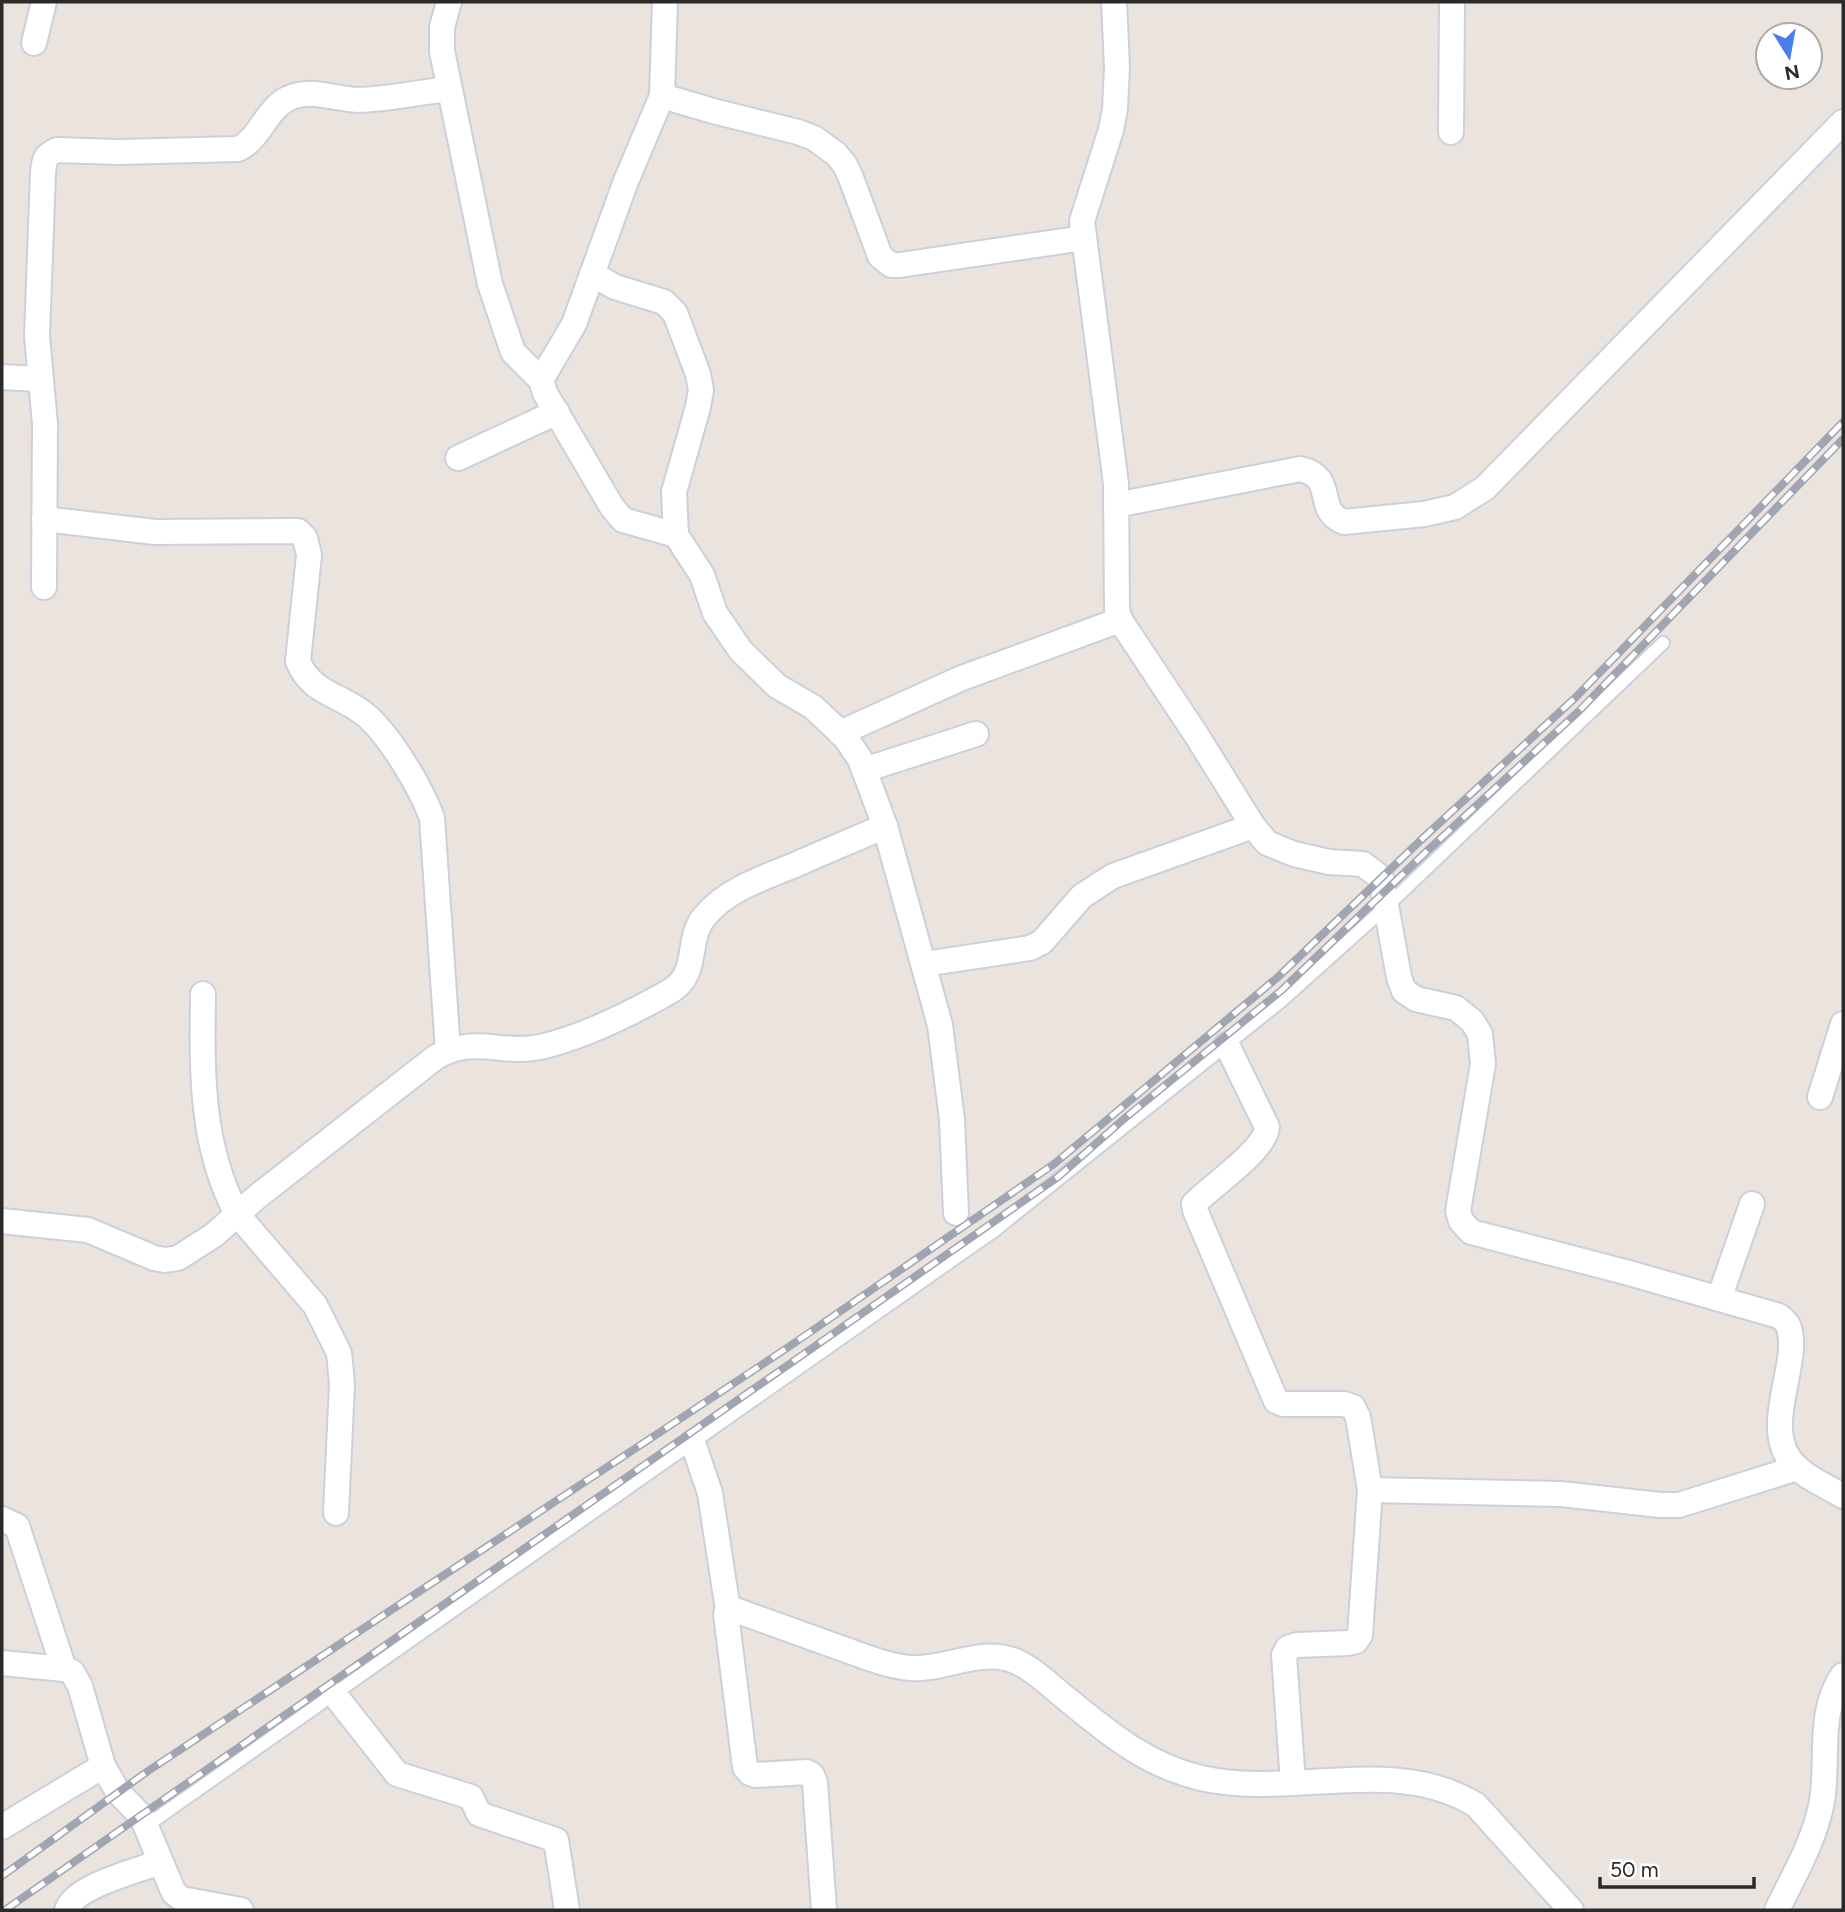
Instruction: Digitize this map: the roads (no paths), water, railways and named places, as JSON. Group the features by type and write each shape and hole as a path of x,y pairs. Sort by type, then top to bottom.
{"street":[{"path":"34,43 44,2"},
{"path":"449,2 442,27 442,51 490,284 506,336 518,358 541,380 545,394 612,507 624,520 676,535"},
{"path":"541,380 574,324 626,181 663,96 665,2"},
{"path":"1114,2 1117,67 1115,109 1111,131 1083,221 1116,484 1117,609 1120,621 1253,826 1267,843 1294,854 1329,862 1363,864 1381,878 1399,977 1405,991 1416,999 1456,1008 1472,1021 1480,1034 1483,1064 1458,1211 1461,1221 1471,1232 1779,1316 1789,1325 1791,1342 1780,1414 1785,1450 1797,1468 1843,1496"},
{"path":"1451,132 1452,2"},
{"path":"44,587 45,424 37,336 38,252 44,161 48,154 57,150 118,152 238,149 246,146 265,119 285,100 301,94 357,100 449,89"},
{"path":"663,96 798,132 814,138 836,153 848,171 880,256 891,265 1084,238"},
{"path":"1116,505 1300,469 1311,471 1320,479 1334,518 1344,522 1424,514 1455,507 1485,488 1843,122"},
{"path":"592,274 615,287 664,302 675,313 698,374 701,390 698,407 674,492 676,535 702,575 715,612 741,651 776,686 813,707 840,733 864,770 885,827 940,1025 951,1106 956,1213"},
{"path":"2,377 40,379"},
{"path":"458,458 557,412"},
{"path":"44,519 155,532 298,531 305,538 309,555 298,661 303,675 316,687 366,715 378,727 424,796 432,818 448,1051"},
{"path":"840,733 962,678 1120,621"},
{"path":"864,770 976,734"},
{"path":"924,964 1030,948 1042,942 1082,896 1113,876 1253,826"},
{"path":"2,1221 88,1230 154,1258 178,1258 214,1235 258,1196 448,1051 476,1045 527,1049 541,1046 598,1027 669,993 682,984 687,975 698,924 718,903 753,882 885,827"},
{"path":"203,994 202,1081 208,1128 219,1172 237,1214 315,1305 340,1353 342,1383 337,1513"},
{"path":"1820,1097 1843,1024"},
{"path":"1227,1045 1266,1127 1266,1134 1257,1148 1194,1204 1195,1210 1276,1401 1283,1404 1344,1404 1353,1407 1370,1490 1360,1635 1356,1641 1348,1643 1297,1645 1288,1648 1284,1655 1293,1783"},
{"path":"1719,1299 1752,1204"},
{"path":"693,1443 710,1493 728,1610 726,1614 745,1767 750,1773 757,1775 807,1772 812,1775 815,1783 824,1910"},
{"path":"1370,1490 1561,1494 1679,1505 1797,1468"},
{"path":"2,1519 17,1526 64,1669"},
{"path":"728,1610 735,1610 870,1658 909,1668 930,1668 986,1657 1005,1658 1038,1676 1140,1755 1174,1771 1220,1782 1248,1784 1378,1780 1435,1785 1461,1795 1476,1805 1571,1910"},
{"path":"2,1663 72,1672 80,1686 103,1766 118,1792 142,1817 177,1897 241,1910"},
{"path":"1777,1910 1813,1835 1822,1800 1830,1701 1843,1675"},
{"path":"334,1693 397,1774 471,1797 479,1814 556,1840 568,1910"},
{"path":"2,1827 103,1766"},
{"path":"67,1910 69,1902 83,1891 160,1862"}],"lane":[{"path":"146,1826 995,1230 1281,1001 1387,906 1663,643"}],"railway":[{"path":"2,1876 148,1771 787,1348 1054,1164 1278,977 1575,698 1843,422"},
{"path":"5,1910 1058,1177 1125,1118 1282,990 1579,711 1843,439"}]}
